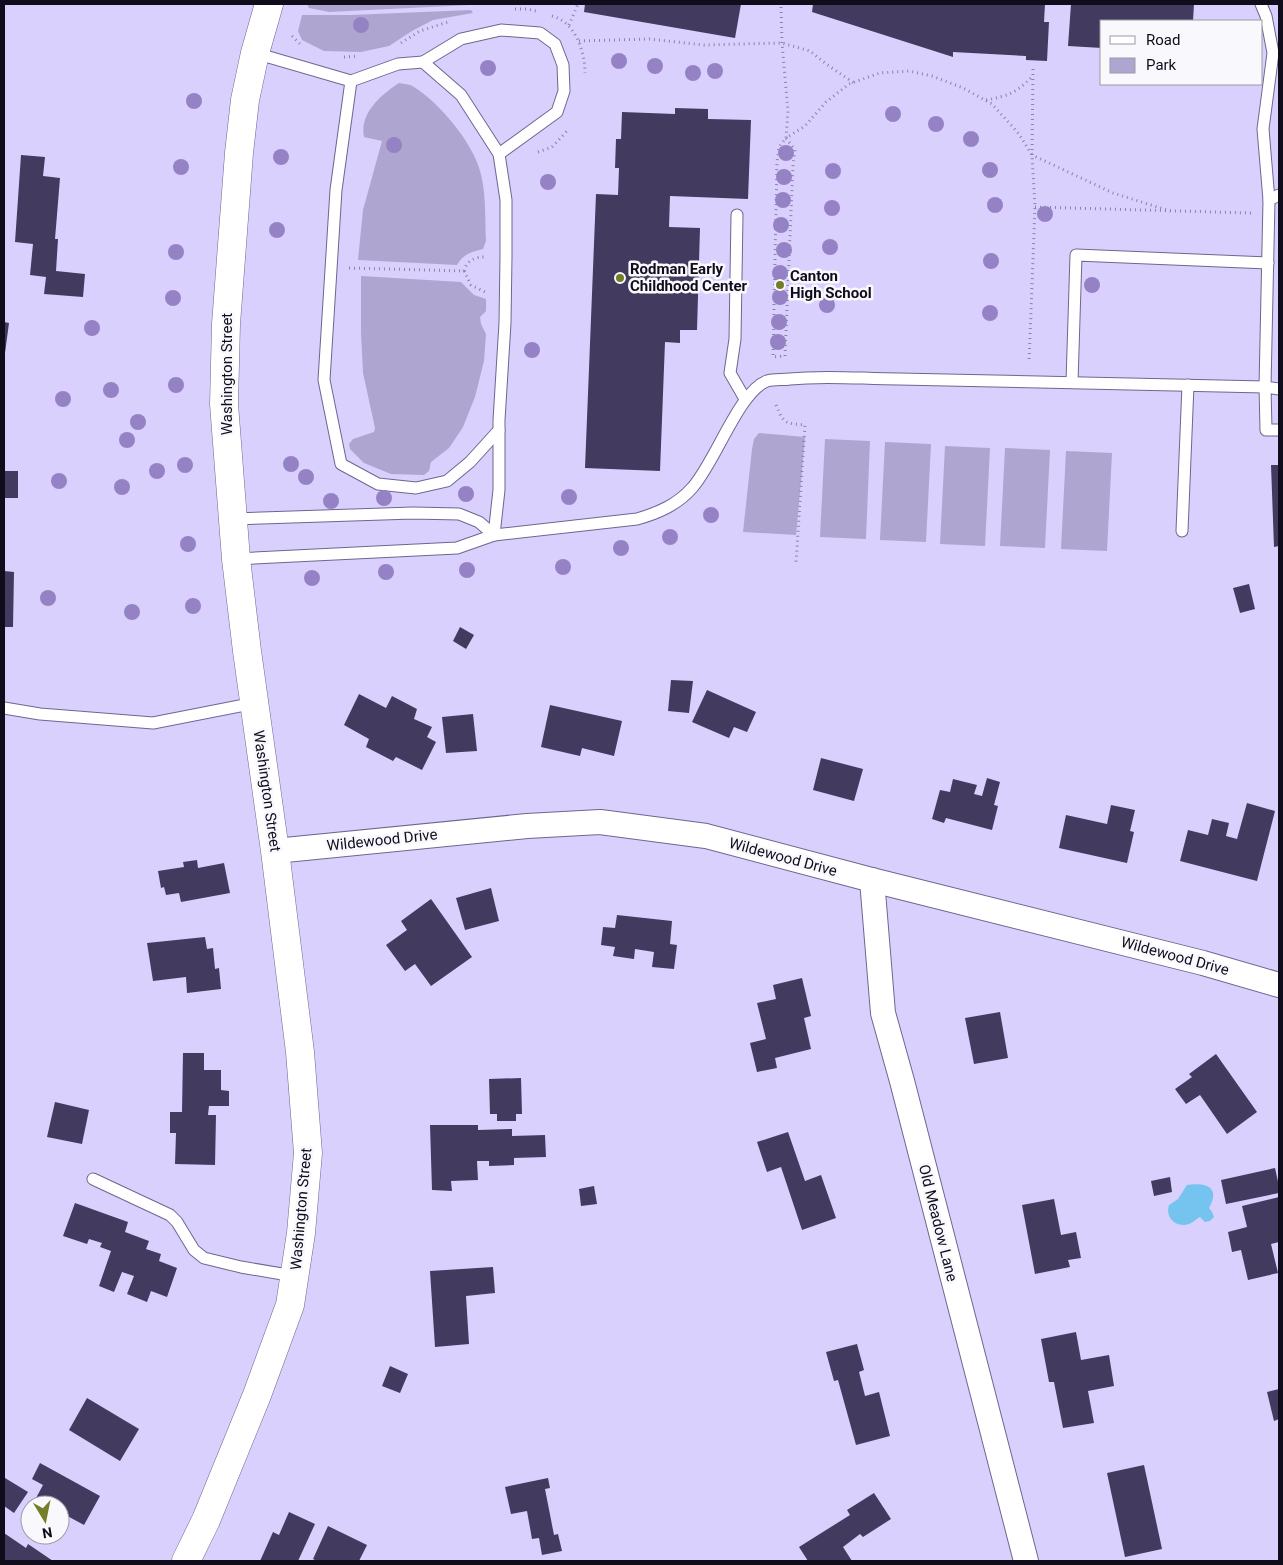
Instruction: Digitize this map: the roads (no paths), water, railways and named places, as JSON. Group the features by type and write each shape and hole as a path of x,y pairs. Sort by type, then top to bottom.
{"main road":[{"name":"Washington Street","path":"186,1561 206,1520 257,1395 290,1305 301,1233 308,1153 300,1052 276,851 254,703 236,559 224,404 226,324 239,153 245,100 268,4"}],"street":[{"name":"Wildewood Drive","path":"276,851 527,826 600,822 706,836 1279,984"},
{"name":"Old Meadow Lane","path":"872,880 883,1014 1026,1561"}],"lane":[{"path":"1261,4 1266,16 1274,53 1263,130 1274,197 1269,213 1265,387 1266,430 1279,430"},
{"path":"255,53 351,81 398,64 423,62 462,39 501,30 540,33 555,44 563,65 564,90 557,112 499,154"},
{"path":"423,62 461,95 499,154 506,200 499,490 494,535"},
{"path":"351,81 336,190 324,380 341,464 378,484 416,488 447,481 470,462 499,430"},
{"path":"737,215 735,339 730,373 745,399"},
{"path":"1072,382 1076,255 1268,263"},
{"path":"236,559 457,548 494,535 637,519 669,507 692,488 712,460 745,399 756,388 768,381 804,378 1072,382 1265,387 1279,389"},
{"path":"1182,531 1188,385"},
{"path":"233,519 413,513 459,514 479,522 494,535"},
{"path":"4,708 40,714 153,723 254,703"},
{"path":"93,1179 170,1215 177,1222 194,1250 204,1258 241,1267 294,1276"}],"water":[{"path":"1187,1185 1205,1185 1212,1191 1212,1201 1209,1208 1214,1217 1210,1221 1205,1222 1200,1217 1189,1224 1180,1225 1170,1218 1169,1205 1178,1199"}],"place":[{"name":"Rodman Early Childhood Center","path":"620,278"},
{"name":"Canton High School","path":"780,285"}]}
